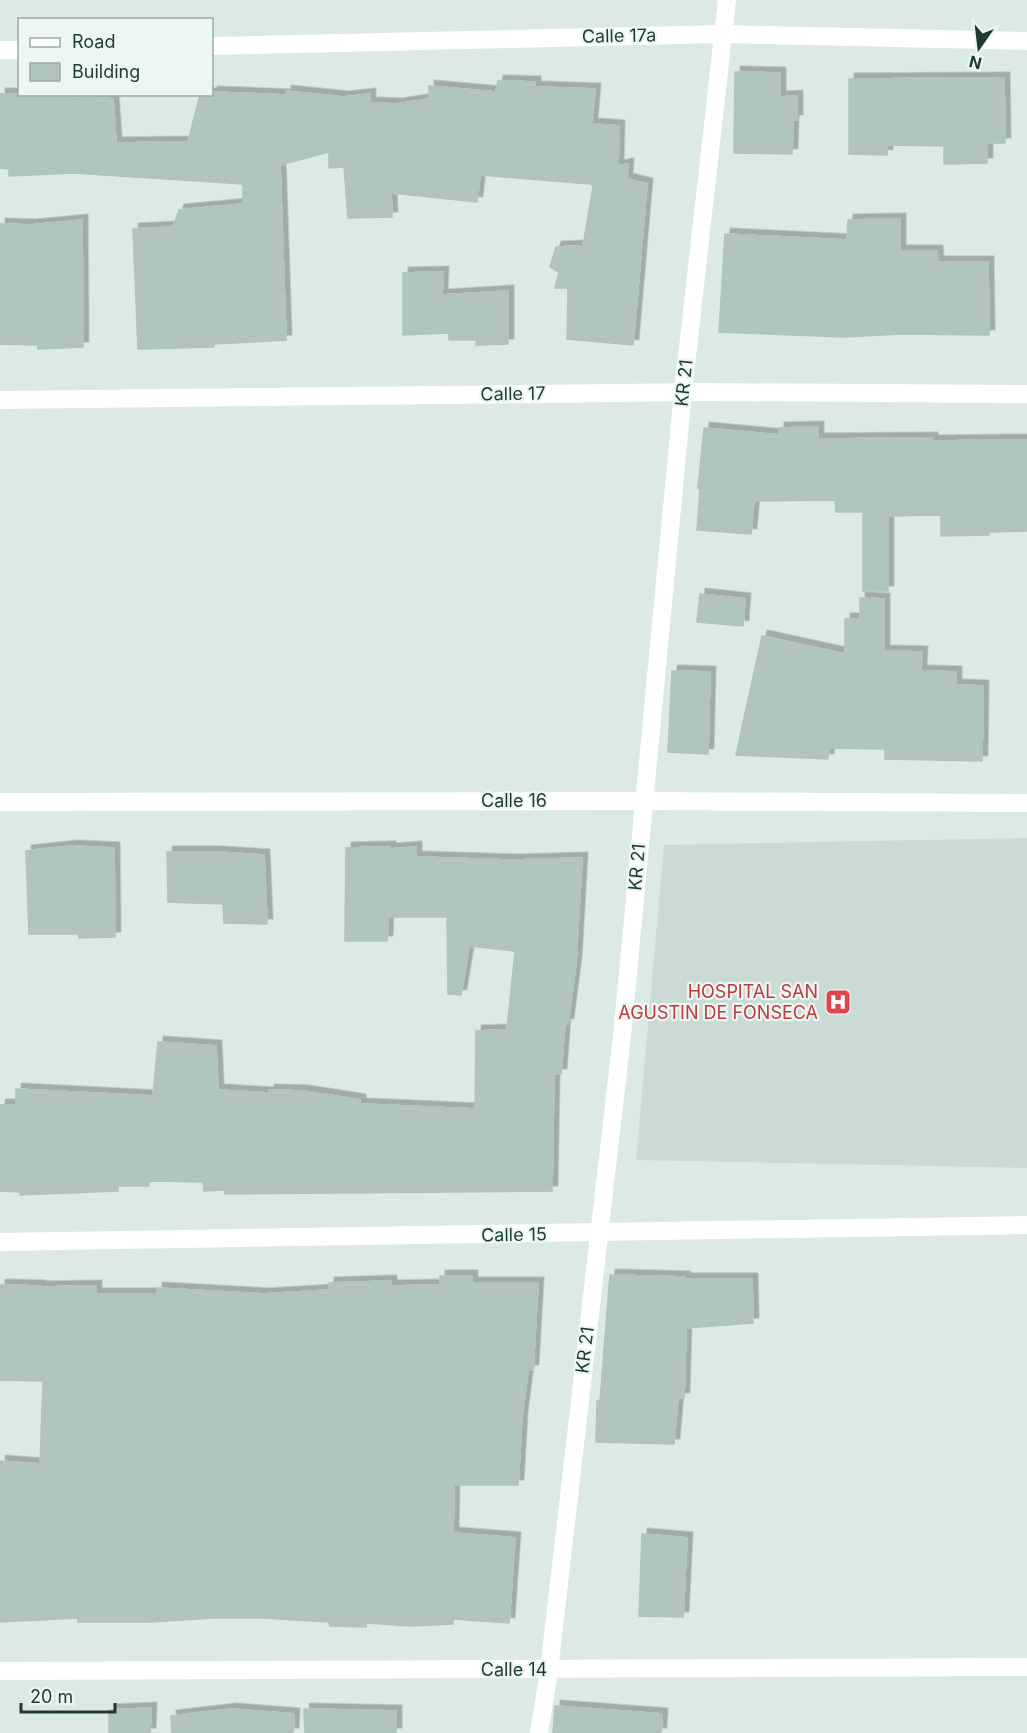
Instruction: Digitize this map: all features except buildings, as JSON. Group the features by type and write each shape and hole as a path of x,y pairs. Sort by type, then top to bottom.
{"street":[{"name":"KR 21","path":"539,1733 549,1670 622,1036 683,392 727,0"},
{"name":"Calle 17a","path":"213,46 723,34 1027,41"},
{"path":"0,50 18,50"},
{"name":"Calle 17","path":"0,400 683,392 1027,394"},
{"name":"Calle 16","path":"0,802 1027,802"},
{"name":"Calle 15","path":"0,1242 1027,1225"},
{"name":"Calle 14","path":"0,1671 1027,1667"}],"shaded area":[{"name":"HOSPITAL SAN AGUSTIN DE FONSECA","path":"1027,838 1027,1168 636,1160 664,845"}],"place":[{"name":"HOSPITAL SAN AGUSTIN DE FONSECA","path":"838,1002"}]}
